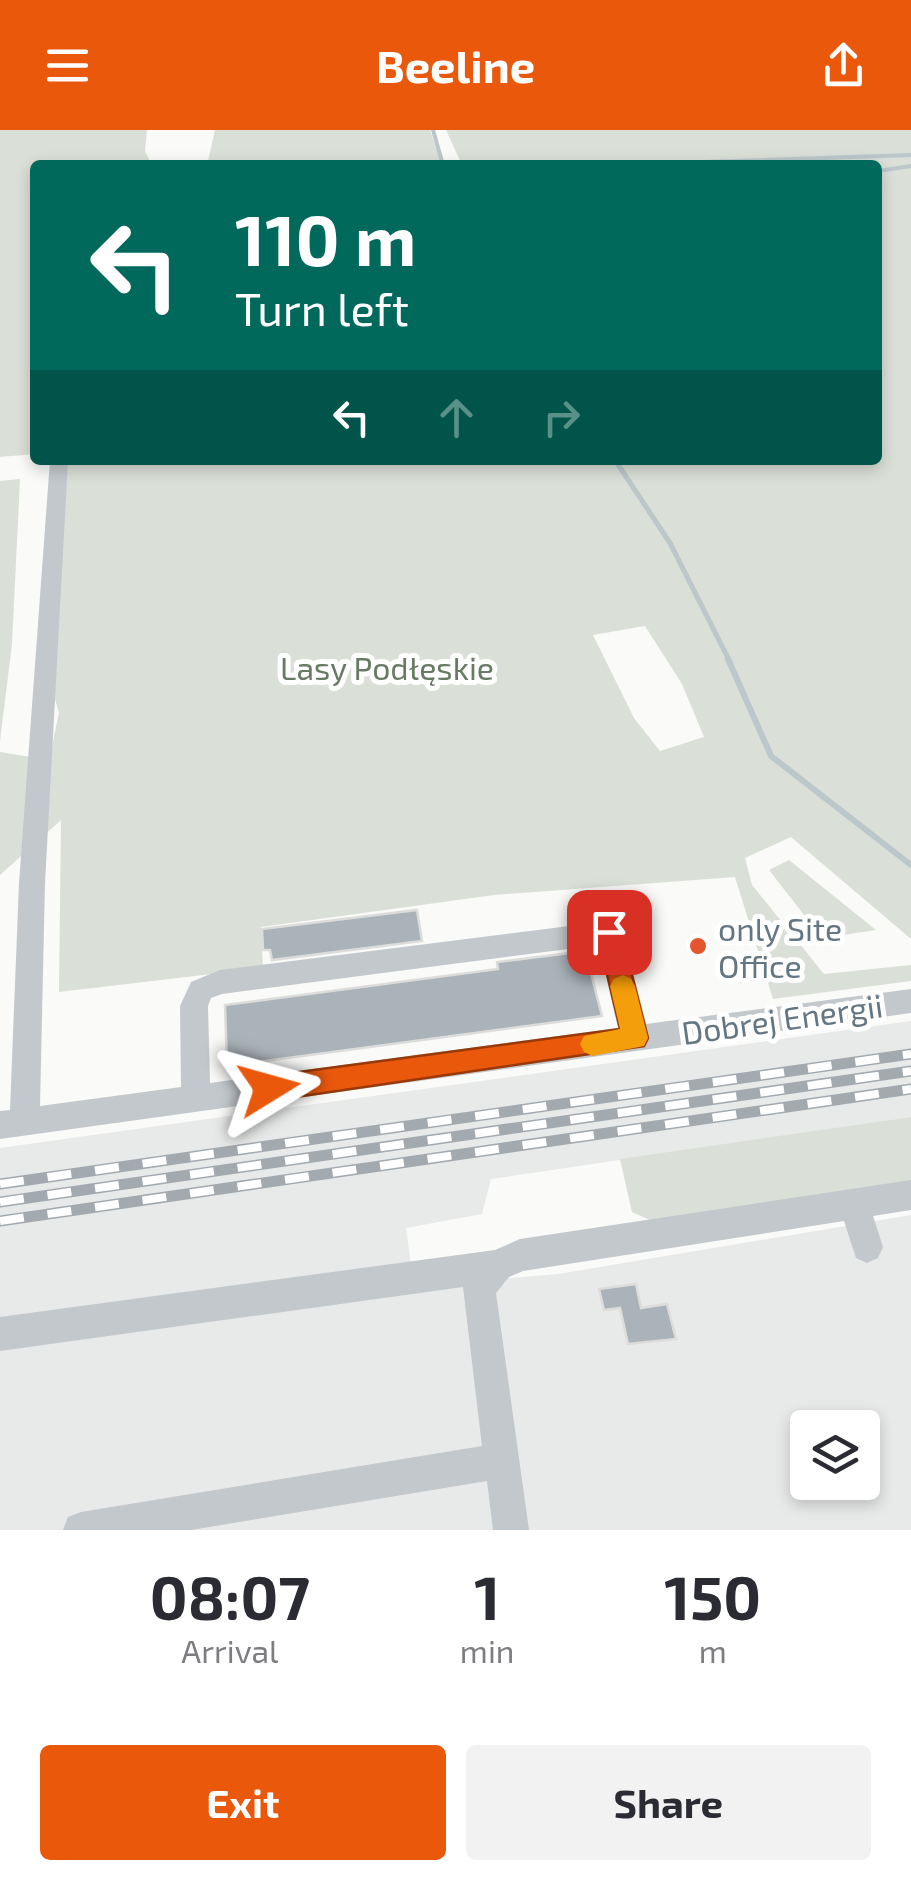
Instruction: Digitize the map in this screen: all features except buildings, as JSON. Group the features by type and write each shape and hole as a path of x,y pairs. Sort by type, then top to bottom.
{"street":[{"path":"12,1124 30,1037 34,864 59,465"},
{"path":"196,1098 194,1006 200,990 220,982 614,932 635,1038"},
{"name":"Dobrej Energii","path":"12,1124 911,1001"},
{"path":"0,1334 498,1266 520,1255 911,1195"},
{"path":"854,1203 868,1247"},
{"path":"498,1266 478,1288 511,1530"},
{"path":"81,1530 501,1460"}],"shaded area":[{"path":"911,1021 911,1117 491,1179 482,1214 406,1228 414,1286 558,1274 911,1215 911,1530 0,1530 0,1148"}],"green space":[{"path":"0,130 147,130 145,151 150,160 30,160 30,454 0,457"},
{"path":"215,130 430,130 440,160 208,160"},
{"name":"Lasy Podłęskie","path":"446,130 911,130 911,939 791,837 745,858 752,885 824,974 911,965 911,981 773,999 735,877 494,895 261,927 263,968 59,992 61,820 0,875 0,752 49,760 59,713 54,696 67,465 882,465 882,160 460,160","holes":["645,626 682,684 704,737 660,751 634,718 593,635"]},
{"path":"20,479 12,644 0,741 0,481"},
{"path":"789,860 876,930 822,938 769,870"},
{"path":"911,1117 911,1183 654,1222 632,1212 620,1159"}],"waterway":[{"path":"433,130 442,160"},
{"path":"764,160 911,155"},
{"path":"882,170 911,166"},
{"path":"618,465 670,543 730,662"},
{"path":"728,659 771,756 911,865"}],"railway":[{"path":"0,1184 911,1054"},
{"path":"0,1202 911,1071"},
{"path":"0,1221 911,1089"}],"slow traffic":[{"path":"593,1044 635,1038 623,986"}],"place":[{"name":"only Site Office","path":"698,946"}],"route":[{"path":"269,1088 635,1038 609,932"}]}
